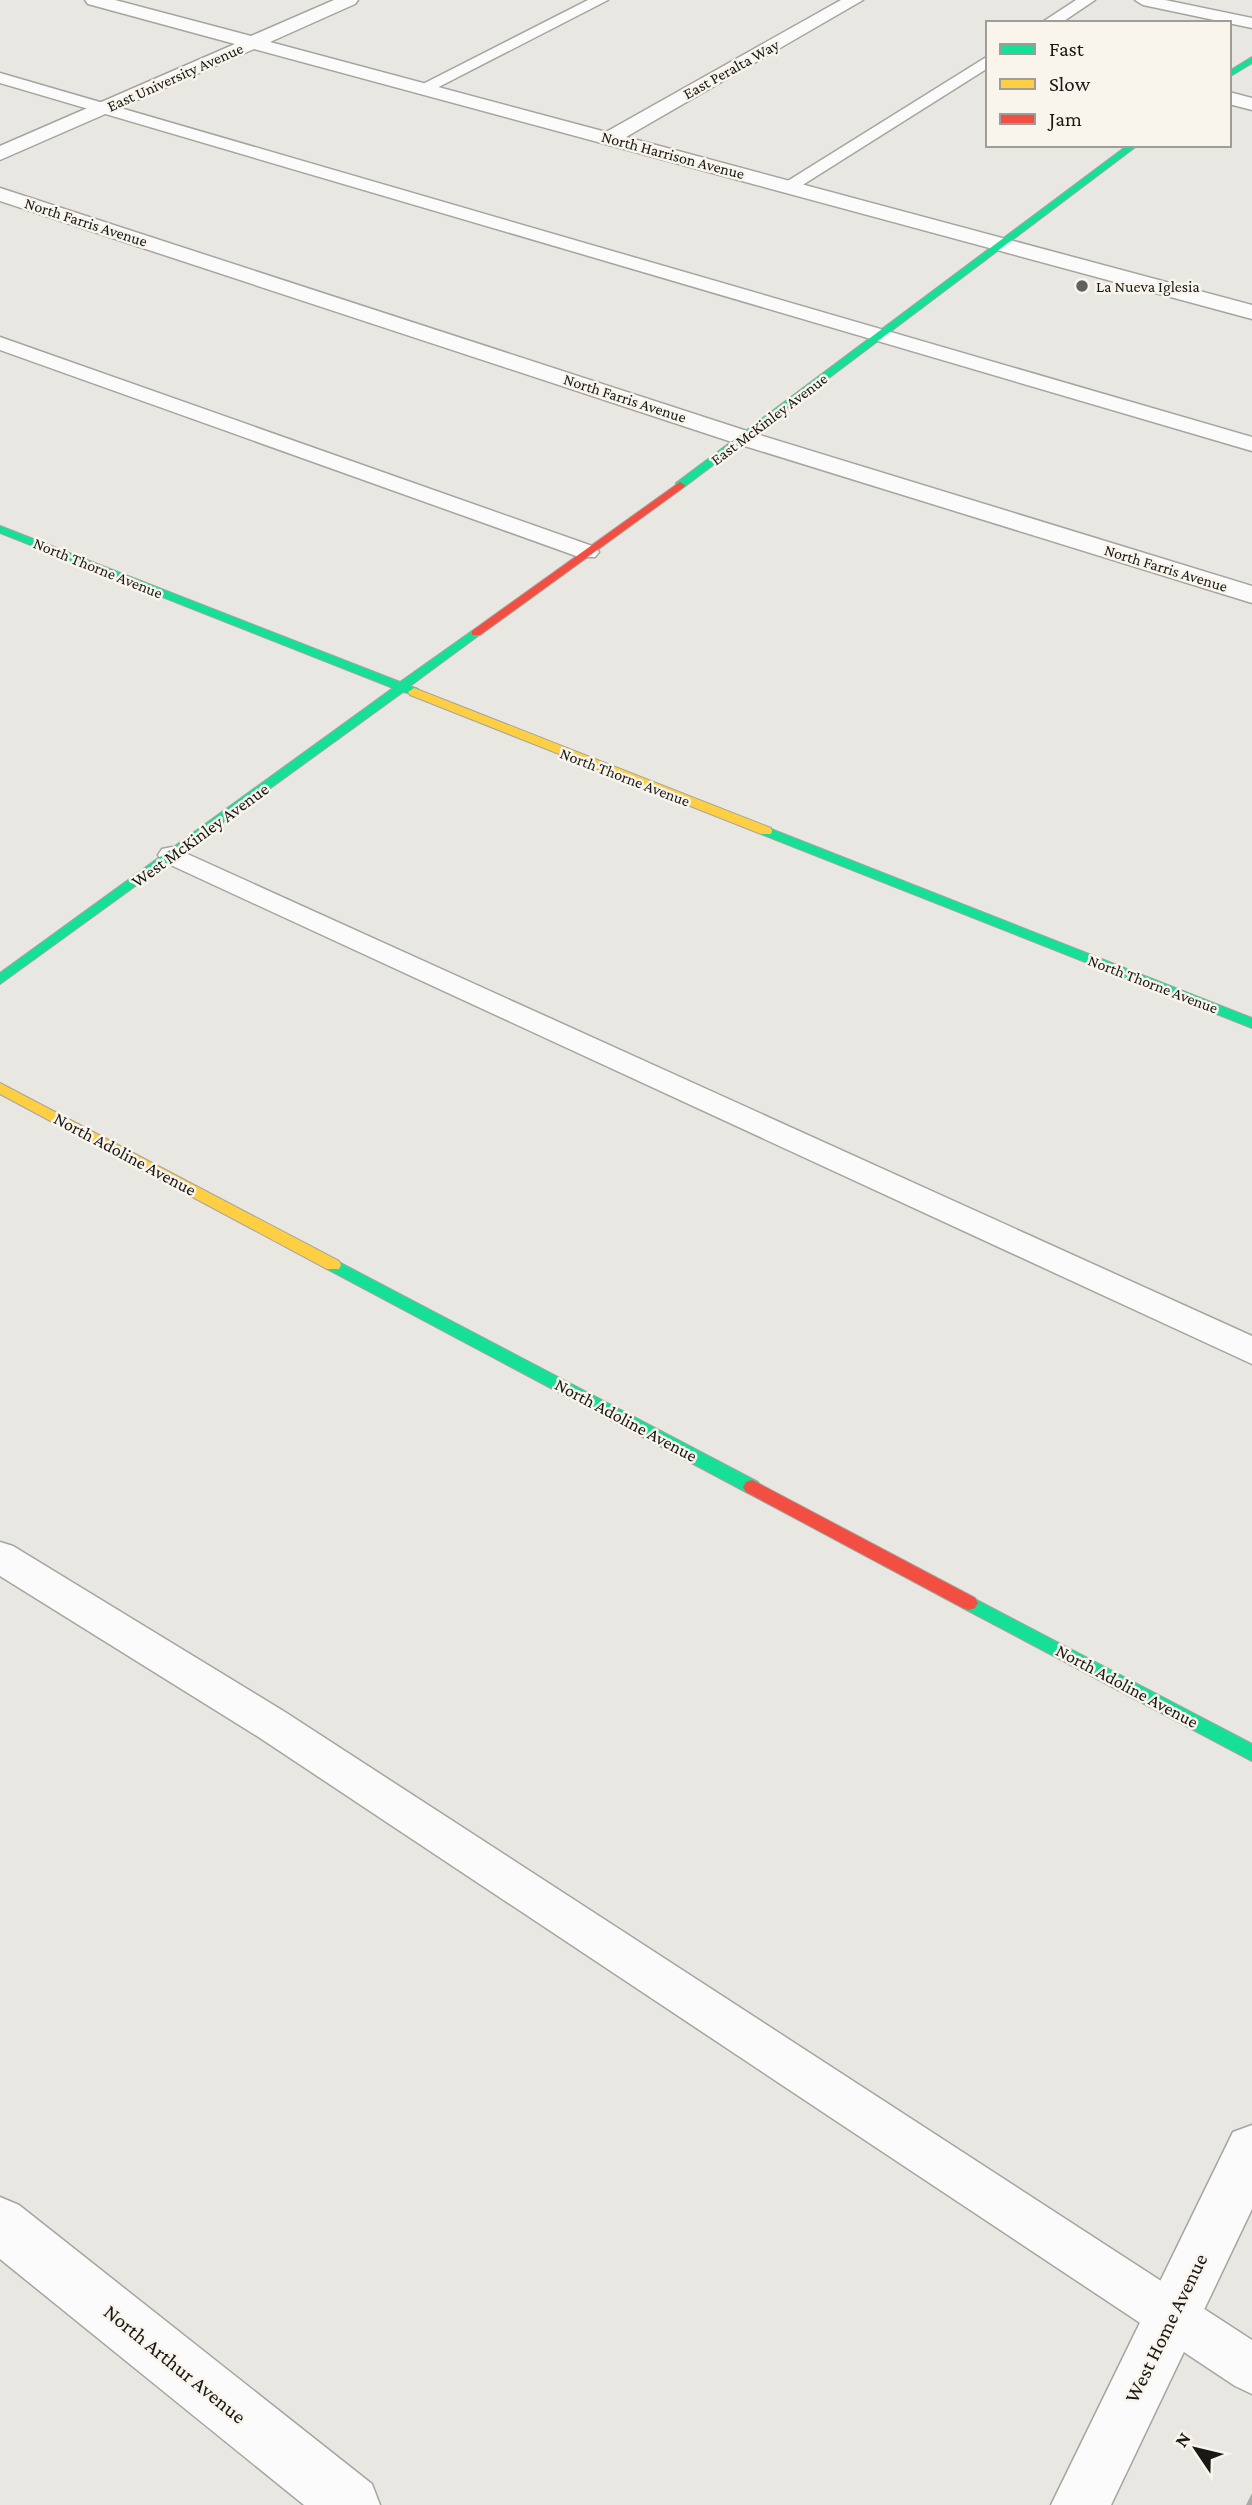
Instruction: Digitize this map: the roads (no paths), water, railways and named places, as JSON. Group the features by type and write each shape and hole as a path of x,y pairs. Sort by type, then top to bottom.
{"street":[{"name":"North Harrison Avenue","path":"94,0 1252,312"},
{"name":"East University Avenue","path":"0,154 349,0"},
{"name":"East Peralta Way","path":"609,138 853,0"},
{"path":"1231,74 1252,59"},
{"path":"1231,99 1252,104"},
{"name":"East McKinley Avenue","path":"401,689 744,438 1132,147"},
{"name":"North Farris Avenue","path":"0,194 744,438 1252,595"},
{"name":"North Thorne Avenue","path":"0,529 1252,1023"},
{"name":"West McKinley Avenue","path":"0,980 401,689"},
{"name":"North Adoline Avenue","path":"0,1088 1252,1753"},
{"name":"West Home Avenue","path":"1080,2505 1252,2151"},
{"name":"North Arthur Avenue","path":"0,2224 351,2505"}],"lane":[{"path":"423,88 600,0"},
{"path":"1052,21 1087,0"},
{"path":"1143,0 1252,23"},
{"path":"1215,15 1231,5"},
{"path":"787,187 986,62"},
{"path":"0,78 1252,444"},
{"path":"0,343 587,552"},
{"path":"172,855 1252,1351"},
{"path":"0,1558 271,1724 1252,2369"}],"place":[{"name":"La Nueva Iglesia","path":"1082,286"}]}
